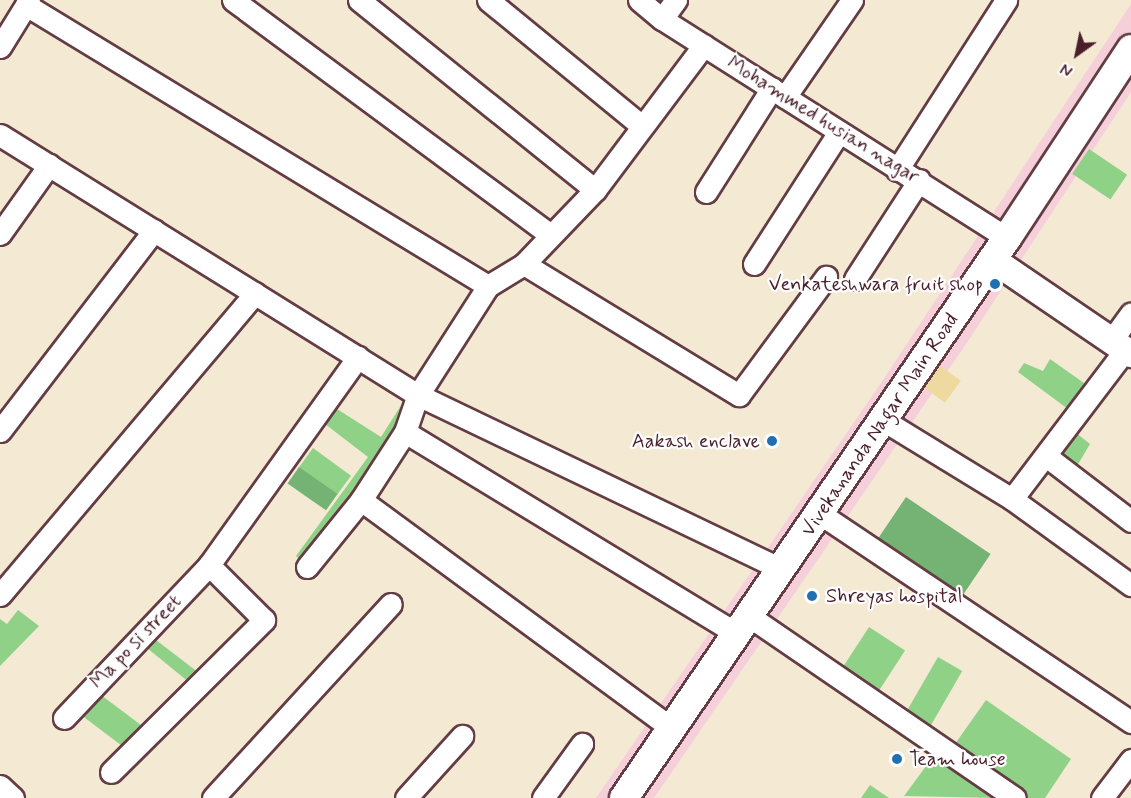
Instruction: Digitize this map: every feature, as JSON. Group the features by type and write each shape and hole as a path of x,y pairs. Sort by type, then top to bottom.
{"main road":[{"name":"Vivekananda Nagar Main Road","path":"624,798 1000,249 1131,49"}],"street":[{"path":"233,0 551,235"},
{"path":"359,0 595,190"},
{"path":"488,0 642,126"},
{"name":"Mohammed husian nagar","path":"639,0 662,18 897,170 919,180 1000,249"},
{"path":"662,18 676,0"},
{"path":"706,192 778,93 852,0"},
{"path":"897,170 1006,0"},
{"path":"0,47 28,3 488,286"},
{"path":"307,567 361,500 405,432 418,395 488,286 524,264 595,190 704,45"},
{"path":"754,264 839,132"},
{"path":"0,135 255,293 341,350 358,357 418,395 781,569"},
{"path":"0,234 49,165"},
{"path":"855,279 919,180"},
{"path":"0,431 154,230"},
{"path":"1000,249 1122,348"},
{"path":"524,264 738,395 826,277"},
{"path":"0,595 255,293"},
{"path":"1012,499 1046,456 1122,348 1131,313"},
{"name":"Ma po si street","path":"64,718 209,565 358,357"},
{"path":"883,420 1012,499 1131,585"},
{"path":"405,432 743,625 1015,798"},
{"path":"1046,456 1131,521"},
{"path":"361,500 671,728"},
{"path":"819,513 1131,722"},
{"path":"111,771 264,620 209,565"},
{"path":"213,798 390,604"},
{"path":"406,798 462,736"},
{"path":"543,798 582,744"},
{"path":"1102,798 1131,761"},
{"path":"0,786 14,798"}],"shaded area":[{"path":"1131,4 1131,92 966,344 654,798 596,798 881,383"}],"green space":[{"path":"1089,149 1127,175 1110,200 1072,174"},
{"path":"1050,359 1091,388 1072,412 1018,372 1024,363 1043,371"},
{"path":"407,396 402,430 304,564 296,556 368,457 325,424 337,409 381,437"},
{"path":"1070,428 1090,444 1074,471 1049,455"},
{"path":"313,448 351,476 337,495 299,467"},
{"path":"299,467 338,494 326,510 288,483"},
{"path":"906,497 991,554 959,600 875,543"},
{"path":"18,610 39,626 0,666 0,619 7,624"},
{"path":"869,627 905,650 877,693 841,670"},
{"path":"156,640 199,673 190,683 147,648"},
{"path":"938,657 962,671 930,727 906,713"},
{"path":"101,695 145,728 128,750 84,717"},
{"path":"986,700 1071,759 1045,798 1022,798 950,751"},
{"path":"935,754 997,798 904,796"},
{"path":"870,785 889,798 861,798"}],"sand":[{"path":"939,365 961,381 945,403 923,387"}],"place":[{"name":"Venkateshwara fruit shop","path":"995,284"},
{"name":"Aakash enclave","path":"772,441"},
{"name":"Shreyas hospital","path":"812,596"},
{"name":"Team house","path":"897,759"}]}
